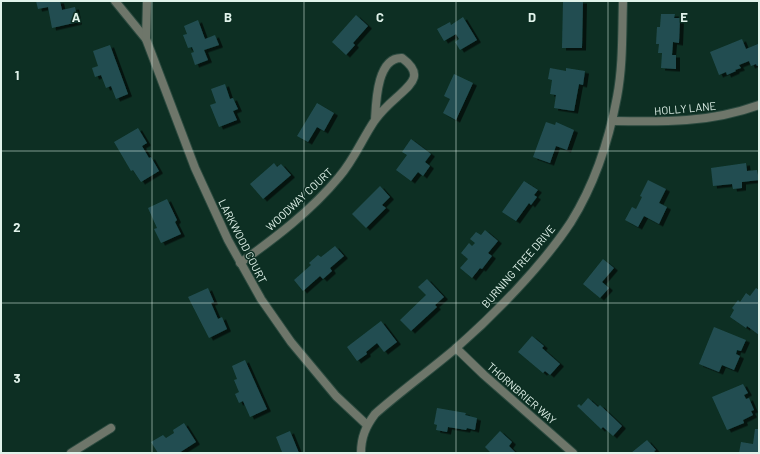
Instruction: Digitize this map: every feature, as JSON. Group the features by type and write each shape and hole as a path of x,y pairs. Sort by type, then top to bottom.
{"street":[{"name":"LARKWOOD COURT","path":"115,1 146,39 195,168 219,224 261,299 292,342 336,396 367,425"},
{"name":"LARKWOOD COURT","path":"146,1 146,39"},
{"name":"BURNING TREE DRIVE","path":"361,453 361,441 367,425 375,414 456,348 495,312 558,240 571,221 586,193 602,154 612,121 621,71 623,1"},
{"name":"WOODWAY COURT","path":"240,263 282,232 339,177 375,120 386,107 412,83 414,76 413,70 402,58 392,60 384,68 378,91 375,120"},
{"name":"HOLLY LANE","path":"612,121 665,122 702,119 731,114 759,105"},
{"name":"THORNBRIER WAY","path":"456,348 484,375 574,453"},
{"path":"71,453 111,428"}],"building":[{"path":"36,1 60,1 62,10 75,7 78,22 52,28 48,7 38,9"},
{"path":"563,1 583,1 582,48 562,48"},
{"path":"661,14 675,14 674,18 680,18 679,43 673,42 672,55 676,55 676,69 661,68 662,53 658,53 659,44 656,44 657,27 660,27"},
{"path":"356,15 368,26 353,43 355,45 346,55 332,42"},
{"path":"463,17 477,40 460,50 455,42 459,39 456,34 444,41 437,29 450,22 451,25"},
{"path":"198,20 205,39 215,35 219,45 204,50 208,60 195,65 191,53 194,52 192,47 188,48 183,35 187,34 184,26"},
{"path":"742,39 746,49 758,44 759,65 757,66 756,64 751,66 749,61 739,65 741,68 735,70 736,71 727,75 726,72 719,75 710,52"},
{"path":"110,45 128,94 116,99 111,86 106,88 101,75 95,77 92,68 98,66 93,51"},
{"path":"550,68 566,71 566,68 585,71 583,85 579,84 574,111 554,108 556,95 550,94 552,80 548,79"},
{"path":"454,74 473,83 456,120 443,113 450,99 444,96"},
{"path":"225,84 230,99 233,98 238,109 233,111 237,120 219,127 210,105 216,103 211,89"},
{"path":"317,103 334,113 324,131 317,127 308,142 297,136"},
{"path":"546,122 555,125 556,122 574,130 567,150 556,146 550,163 533,157"},
{"path":"138,128 147,143 142,146 149,158 151,157 159,171 141,182 133,170 131,171 114,142"},
{"path":"411,139 431,154 425,162 430,166 423,176 418,172 411,181 396,170 407,155 402,152"},
{"path":"274,163 277,167 281,164 291,175 263,199 250,184"},
{"path":"746,163 747,171 757,170 759,180 742,182 742,188 733,189 732,184 713,186 711,168"},
{"path":"648,180 666,189 659,203 667,207 659,224 644,216 638,227 625,220 632,207 636,209 642,197 640,196"},
{"path":"524,181 538,190 534,195 537,197 531,205 529,203 516,221 502,212"},
{"path":"380,186 390,197 382,205 386,208 366,228 352,214"},
{"path":"167,199 177,220 175,222 181,234 161,243 154,229 157,228 148,208"},
{"path":"485,230 498,241 488,253 492,256 482,269 480,268 472,278 460,268 468,259 461,253 469,243 472,246 475,243 470,239 476,232 481,235"},
{"path":"335,246 344,256 330,268 332,271 323,279 320,276 303,291 294,280 311,265 309,263 318,255 321,257"},
{"path":"603,259 614,268 602,282 609,288 600,298 583,284"},
{"path":"427,279 444,297 435,305 437,307 411,331 400,320 426,295 418,287"},
{"path":"208,288 214,302 211,303 218,319 222,317 227,329 209,338 188,297"},
{"path":"756,288 759,290 759,335 747,326 746,328 730,317 734,310 732,308 738,300 740,302 746,293 750,296"},
{"path":"381,321 397,342 384,352 377,343 366,352 367,354 357,361 347,347"},
{"path":"714,327 746,340 741,351 737,350 736,354 740,356 734,370 722,365 719,372 699,364"},
{"path":"532,336 544,346 542,348 560,364 550,375 545,371 543,373 518,352"},
{"path":"245,360 267,409 250,417 243,401 239,403 235,394 239,392 234,380 237,379 232,366"},
{"path":"743,384 748,393 744,395 746,399 749,398 754,410 751,411 753,415 743,420 744,423 727,430 712,397"},
{"path":"588,398 598,407 600,405 622,426 613,436 603,427 601,429 577,406 579,404 581,406"},
{"path":"437,408 466,413 465,415 477,418 475,430 448,427 447,432 436,430 437,425 434,424"},
{"path":"184,423 196,442 179,453 158,453 151,442 163,435 166,438 174,433 173,430"},
{"path":"755,429 759,429 759,453 739,453 741,442 753,444"},
{"path":"290,431 299,453 279,453 282,452 276,437"},
{"path":"500,431 512,442 509,446 516,453 491,453 485,447"},
{"path":"647,440 656,450 654,451 656,453 631,453"}]}
